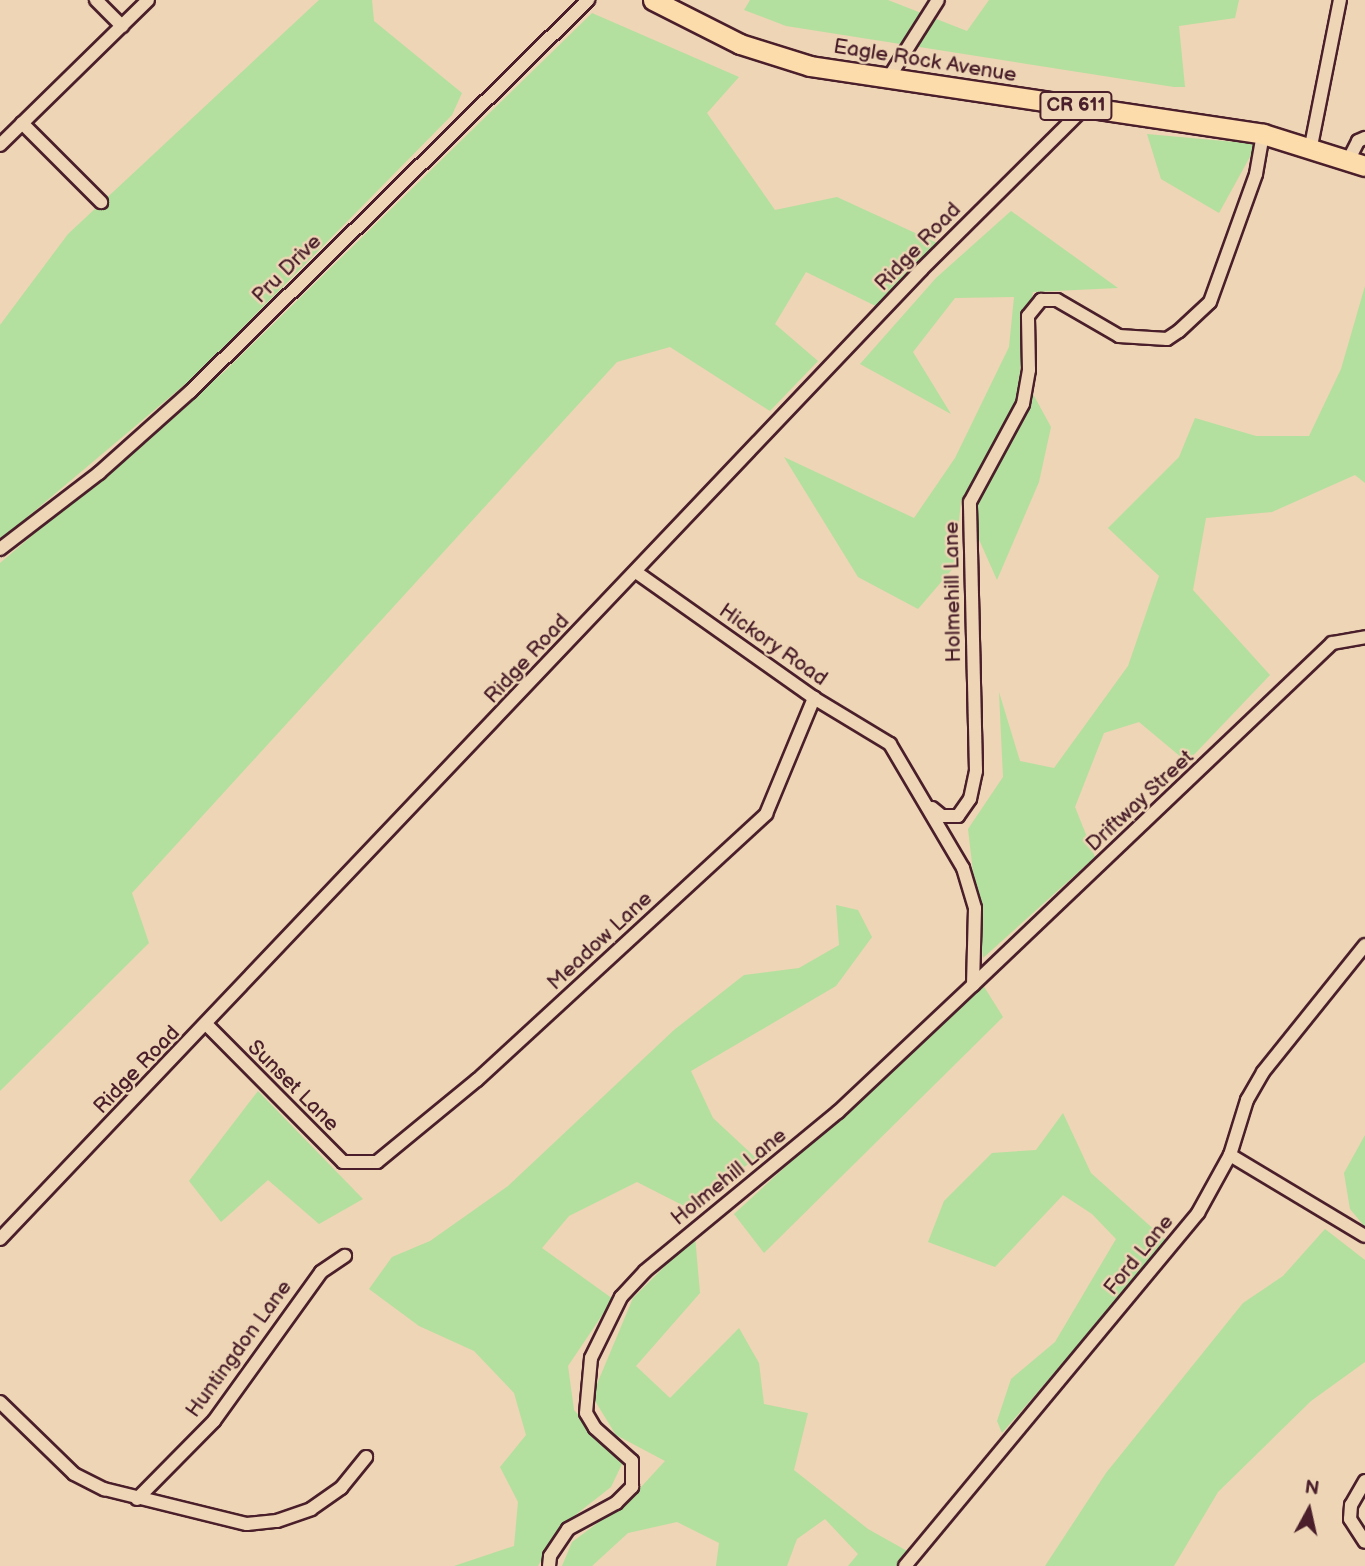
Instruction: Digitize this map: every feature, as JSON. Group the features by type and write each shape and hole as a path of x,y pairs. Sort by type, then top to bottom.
{"main road":[{"name":"Eagle Rock Avenue","path":"653,0 776,57 888,79 1264,134 1357,162"}],"street":[{"path":"96,0 122,26"},
{"path":"0,145 148,0"},
{"name":"Pru Drive","path":"0,549 99,473 190,391 587,0"},
{"path":"888,79 938,0"},
{"path":"1311,146 1340,0"},
{"name":"Ridge Road","path":"0,1239 207,1026 922,269 1085,107"},
{"path":"22,123 101,202"},
{"name":"Holmehill Lane","path":"930,807 942,816 958,816 970,799 976,771 970,502 1023,404 1030,370 1028,316 1041,300 1057,300 1119,336 1167,339 1179,331 1210,302 1256,174 1264,134"},
{"path":"1357,162 1358,141 1365,138"},
{"name":"Hickory Road","path":"636,572 814,698 890,744 930,807"},
{"name":"Driftway Street","path":"973,985 1332,643 1365,637"},
{"name":"Meadow Lane","path":"358,1166 377,1162 477,1080 766,814 814,698"},
{"path":"930,807 963,868 975,908 973,985"},
{"name":"Ford Lane","path":"905,1566 1182,1233 1230,1155 1247,1100 1263,1072 1365,945"},
{"name":"Holmehill Lane","path":"549,1566 550,1556 568,1529 616,1503 635,1479 632,1461 595,1428 586,1413 591,1358 621,1297 645,1271 838,1112 973,985"},
{"name":"Sunset Lane","path":"207,1026 296,1119 343,1162 358,1166"},
{"path":"1230,1155 1365,1236"},
{"name":"Huntingdon Lane","path":"137,1499 214,1420 307,1288 345,1255"},
{"path":"0,1402 74,1474 137,1499 247,1524 277,1521 311,1509 341,1488 366,1457"},
{"path":"1365,1481 1350,1505 1350,1518 1365,1542"}],"green space":[{"path":"319,0 372,0 374,21 462,93 452,115 196,375 0,540 0,325 68,234"},
{"path":"750,0 888,0 967,31 989,0 1239,0 1235,18 1179,26 1185,87 1174,87 786,26 744,10"},
{"path":"592,13 739,77 707,113 775,210 837,197 950,249 888,312 806,272 775,324 818,361 770,411 670,347 617,362 132,893 149,943 0,1091 0,563 225,371"},
{"path":"1147,134 1257,144 1219,213 1161,179"},
{"path":"1011,211 1118,288 1033,292 1020,370 1051,427 1039,482 997,580 961,499 955,566 918,609 858,577 784,457 914,518 955,458 1009,347 1014,297 955,298 913,352 951,414 860,364 936,278"},
{"path":"1365,286 1365,483 1355,475 1272,512 1206,518 1193,590 1270,675 1187,762 1139,722 1104,733 1075,807 1095,857 983,958 968,829 1003,777 999,692 1020,761 1054,768 1128,666 1159,576 1108,528 1179,457 1195,418 1256,436 1309,436 1341,369"},
{"path":"836,905 858,910 872,937 836,986 691,1071 713,1118 756,1158 690,1209 637,1182 569,1216 542,1248 613,1299 568,1366 574,1410 622,1464 611,1487 560,1527 538,1566 454,1566 514,1546 518,1502 500,1467 526,1435 514,1393 474,1351 419,1326 369,1289 392,1257 430,1241 508,1186 674,1030 744,975 799,968 839,945"},
{"path":"983,985 1003,1017 764,1253 734,1214"},
{"path":"258,1091 363,1199 319,1224 268,1180 221,1222 189,1181"},
{"path":"1063,1113 1091,1173 1168,1242 1002,1433 997,1421 1011,1379 1055,1342 1116,1239 1092,1214 1063,1195 995,1267 928,1242 944,1201 992,1153 1036,1150"},
{"path":"1365,1135 1365,1227 1350,1209 1344,1173"},
{"path":"1325,1229 1365,1260 1365,1362 1311,1401 1218,1492 1174,1566 1045,1566 1106,1473 1243,1303 1283,1276"},
{"path":"695,1236 700,1293 636,1366 670,1398 739,1328 759,1363 764,1404 808,1413 794,1470 868,1529 909,1552 897,1566 848,1566 858,1554 825,1519 797,1539 787,1566 716,1566 719,1543 677,1522 628,1533 592,1566 562,1566 572,1542 630,1499 665,1461 616,1435 592,1396 633,1298"}]}
